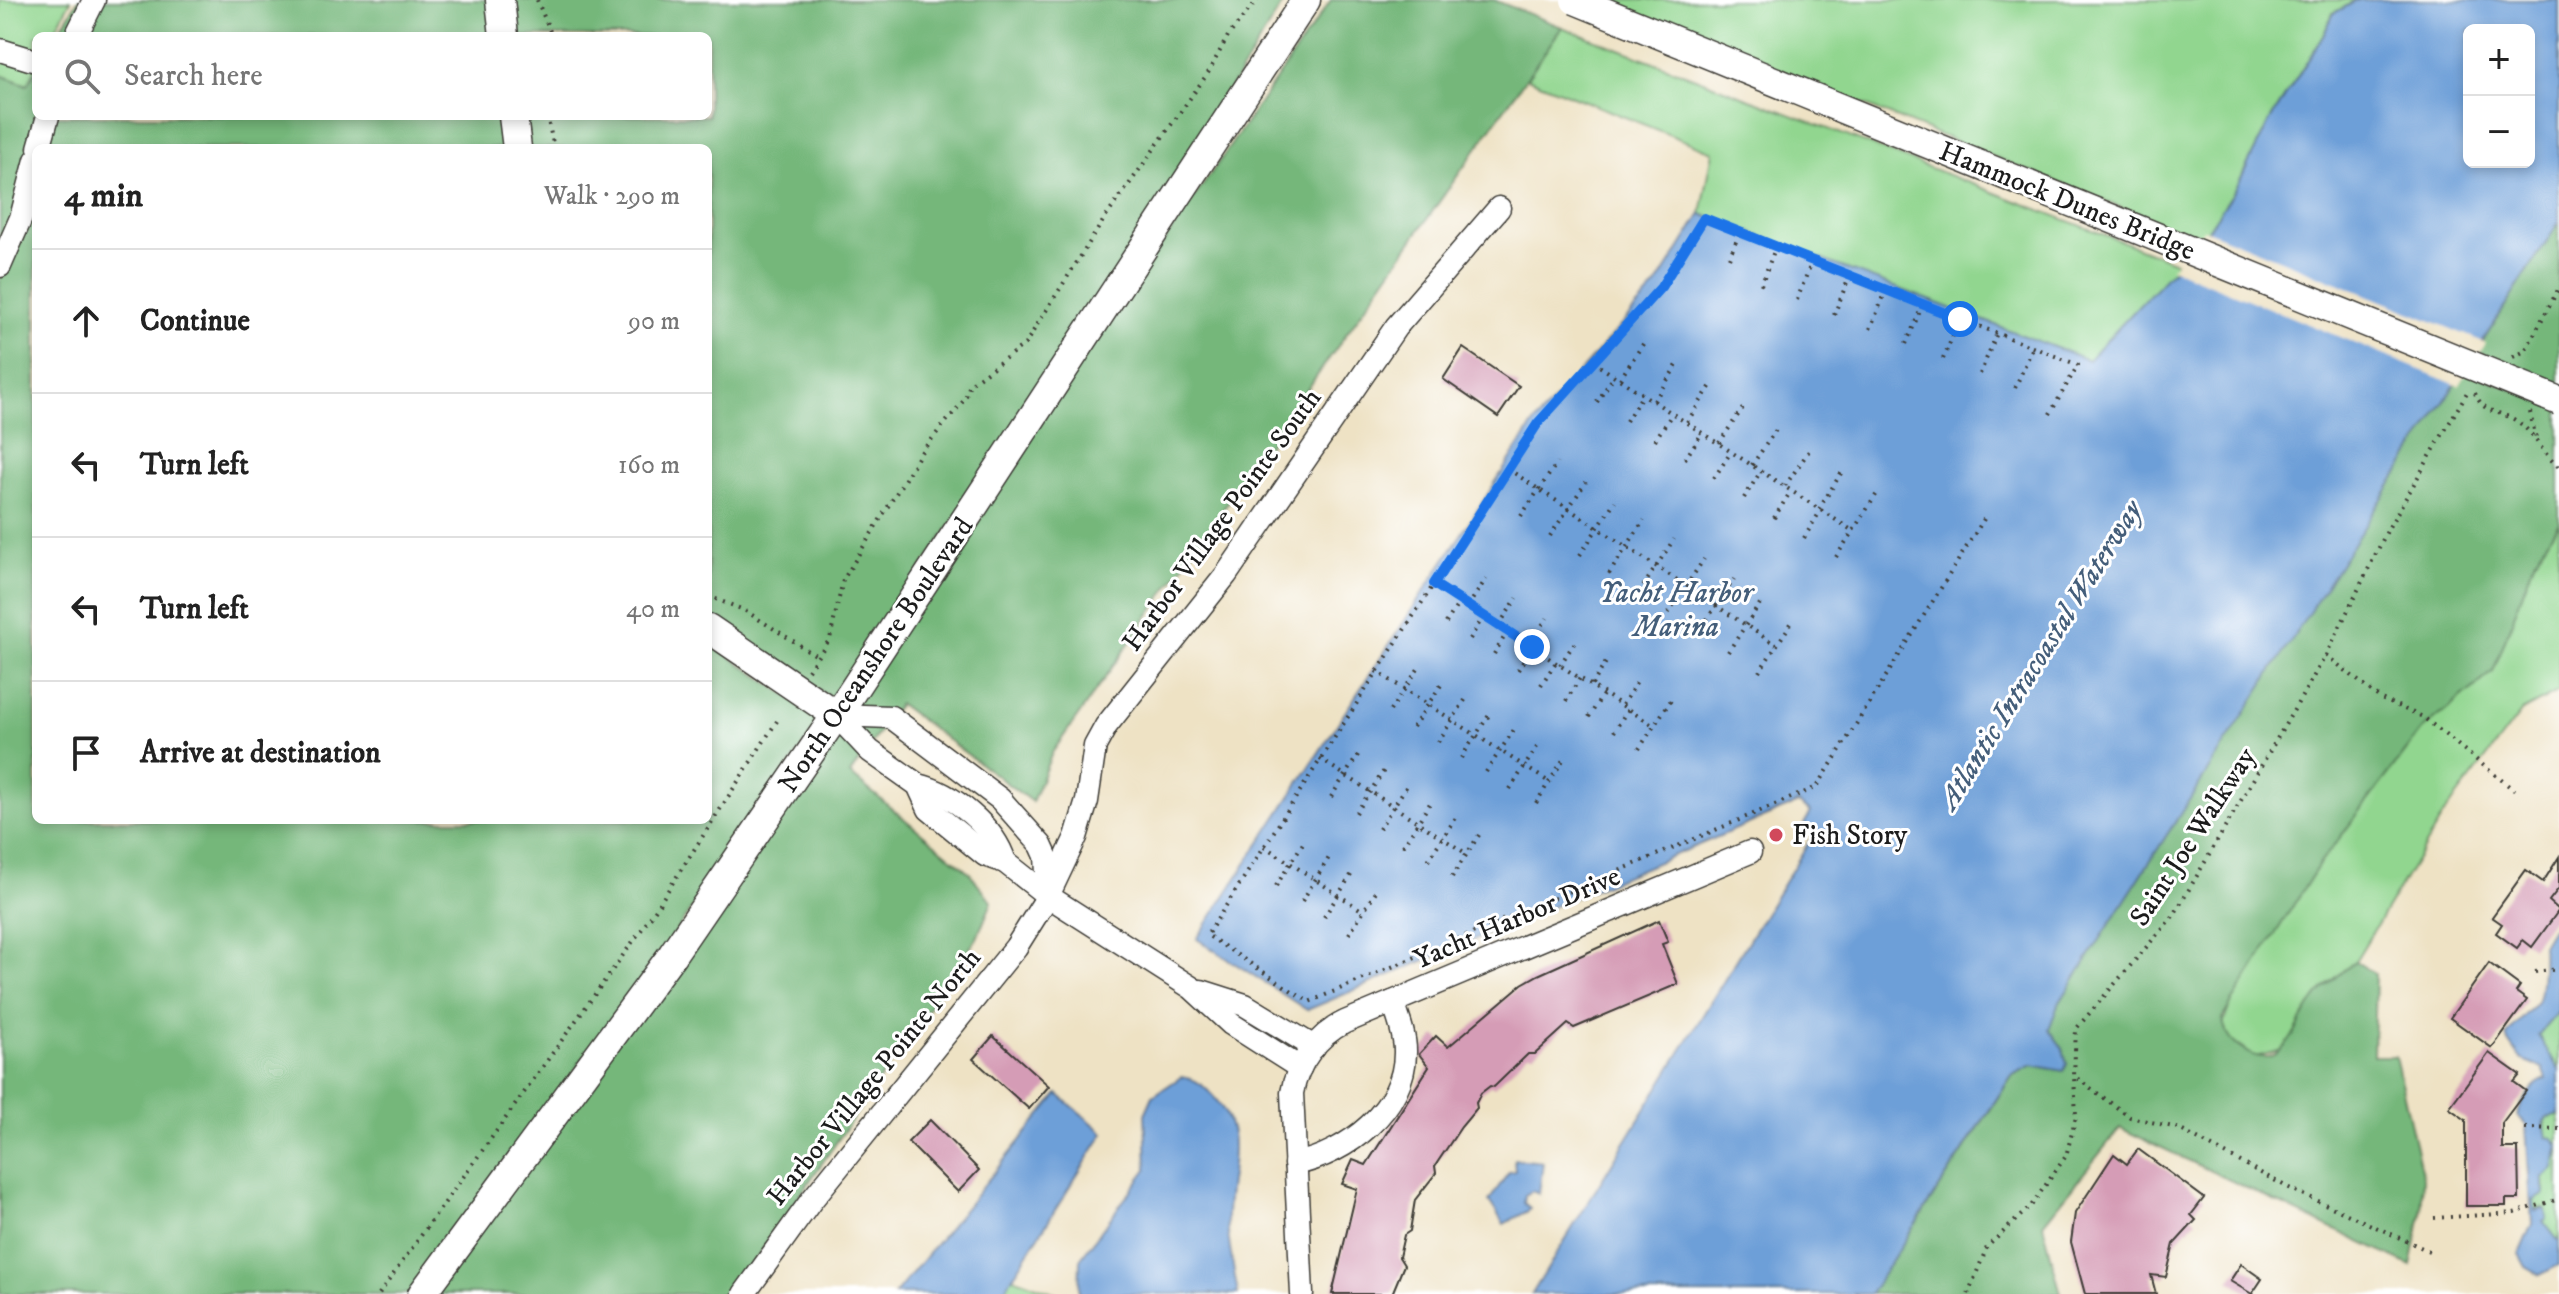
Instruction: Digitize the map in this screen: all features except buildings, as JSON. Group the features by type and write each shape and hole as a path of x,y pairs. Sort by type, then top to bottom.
{"main road":[{"path":"500,0 504,32"},
{"name":"North Oceanshore Boulevard","path":"422,1294 672,955 836,715 1098,323 1306,0"},
{"name":"Hammock Dunes Bridge","path":"1575,0 2559,401"},
{"path":"514,120 516,144"},
{"path":"712,631 836,715"}],"street":[{"path":"78,32 94,0"},
{"path":"0,50 32,60"},
{"path":"40,144 47,120"},
{"path":"0,266 21,218 32,175"},
{"name":"Harbor Village Pointe South","path":"1048,896 1080,826 1100,736 1226,575 1396,327 1499,208"},
{"path":"836,715 891,717 1000,799 1041,845 1046,856 1048,896"},
{"path":"836,715 870,751 980,824 1000,844 1005,862"},
{"path":"927,787 954,763"},
{"path":"927,787 929,809 985,855 1005,862 1048,896 1192,988 1231,1024 1300,1068"},
{"path":"980,824 1000,799"},
{"name":"Yacht Harbor Drive","path":"1302,1294 1292,1093 1300,1068 1314,1047 1339,1025 1750,852"},
{"name":"Harbor Village Pointe North","path":"744,1294 811,1201 1003,965 1048,896"},
{"path":"1192,988 1245,1005 1314,1047"},
{"path":"1295,1164 1328,1156 1348,1145 1387,1102 1402,1074 1406,1051 1393,1002"}],"path":[{"path":"537,0 550,32"},
{"path":"808,670 830,639 843,580 922,451 965,399 970,384 1025,344 1103,221 1146,166 1208,73 1228,36 1257,0"},
{"path":"548,120 553,144"},
{"path":"1984,519 1817,787 1309,1002 1207,935 1538,423 1661,287 1704,218 2078,365 2047,419"},
{"path":"1729,258 1740,232"},
{"path":"1761,285 1776,246"},
{"path":"1797,300 1812,261"},
{"path":"1834,315 1850,275"},
{"path":"2506,358 2525,351 2559,288"},
{"path":"1870,329 1887,290"},
{"path":"1906,344 1923,304"},
{"path":"1943,359 1960,319"},
{"path":"1980,374 1997,333"},
{"path":"1620,379 1645,341"},
{"path":"2015,388 2033,347"},
{"path":"1593,362 1853,531"},
{"path":"1654,401 1679,362"},
{"path":"1597,402 1614,376"},
{"path":"1686,422 1712,384"},
{"name":"Saint Joe Walkway","path":"1968,1294 1987,1247 2031,1206 2066,1156 2076,1117 2076,1029 2174,915 2326,655 2389,527 2472,384 2478,401 2488,411 2500,417 2512,417 2525,426 2559,467"},
{"path":"1626,421 1643,394"},
{"path":"1719,444 1745,405"},
{"path":"1655,440 1672,414"},
{"path":"1752,466 1778,427"},
{"path":"1685,459 1702,433"},
{"path":"1785,487 1811,448"},
{"path":"1714,478 1731,452"},
{"path":"1521,516 1557,463"},
{"path":"1508,469 1776,645"},
{"path":"1804,538 1843,470"},
{"path":"1744,498 1761,471"},
{"path":"1550,536 1586,482"},
{"path":"1774,518 1791,491"},
{"path":"1836,557 1878,492"},
{"path":"1580,555 1615,501"},
{"path":"1609,574 1644,520"},
{"path":"1639,593 1674,539"},
{"path":"1668,613 1704,559"},
{"path":"1468,606 1486,579"},
{"path":"1698,633 1734,579"},
{"path":"1434,584 1654,726"},
{"path":"712,598 744,610 817,656"},
{"path":"1499,625 1517,598"},
{"path":"1728,652 1763,599"},
{"path":"1446,623 1460,601"},
{"path":"1470,639 1484,616"},
{"path":"1518,670 1547,618"},
{"path":"1759,672 1794,619"},
{"path":"1494,654 1508,631"},
{"path":"1541,685 1577,639"},
{"path":"2326,655 2381,699 2423,717 2514,790"},
{"path":"1592,685 1608,659"},
{"path":"1390,711 1420,666"},
{"path":"1376,671 1549,782"},
{"path":"1566,701 1580,678"},
{"path":"1622,705 1639,679"},
{"path":"1413,727 1443,682"},
{"path":"1589,717 1604,693"},
{"path":"1438,742 1467,697"},
{"path":"1639,749 1671,700"},
{"path":"1614,732 1628,709"},
{"path":"1461,758 1491,712"},
{"path":"712,822 777,721"},
{"path":"1486,772 1515,728"},
{"path":"1510,789 1539,744"},
{"path":"1331,797 1360,752"},
{"path":"1320,759 1467,854"},
{"path":"1536,803 1563,760"},
{"path":"1356,813 1385,769"},
{"path":"1379,829 1408,784"},
{"path":"1403,846 1432,800"},
{"path":"1428,860 1457,816"},
{"path":"379,1294 652,915 711,824"},
{"path":"1452,877 1481,832"},
{"path":"1276,886 1305,840"},
{"path":"1264,846 1363,911"},
{"path":"1302,901 1330,856"},
{"path":"1324,917 1353,872"},
{"path":"1349,934 1378,888"},
{"path":"2535,972 2559,969"},
{"path":"2074,1076 2130,1117 2177,1128 2301,1194 2429,1251"},
{"path":"2525,1128 2559,1129"},
{"path":"2434,1218 2514,1213 2559,1199"}],"green space":[{"path":"0,0 71,0 54,32 32,32 32,76 28,85 0,75"},
{"path":"78,0 488,0 492,32 58,32"},
{"path":"511,0 1285,0 1089,318 834,700 712,618 712,144 528,144 525,120 712,120 712,32 515,32"},
{"path":"1331,0 1494,0 1562,27 1052,753 1032,802 899,704 850,774 969,872 992,902 977,938 732,1294 435,1294"},
{"path":"1604,0 2358,0 2333,13 2323,36 2269,122 2235,190 2201,240"},
{"path":"1562,27 2181,264 2088,360 1701,214 1713,152 1527,78"},
{"path":"0,75 27,85 32,77 32,120 502,120 506,144 32,144 32,824 712,824 712,645 822,719 663,950 410,1294 0,1294"},
{"path":"2559,222 2559,384 2477,351"},
{"path":"2464,370 2559,408 2559,522 2534,562 2493,672 2422,730 2318,866 2223,1017 2226,1030 2236,1045 2255,1056 2267,1057 2278,1053 2286,1045 2318,995 2355,961 2375,974 2373,1056 2395,1056 2423,1178 2421,1215 2411,1266 2120,1128 2043,1224 2061,1294 1870,1294 2013,1075 2032,1065 2063,1071 2067,1064 2063,1049 2049,1029 2058,1005"},
{"path":"2559,522 2559,691 2522,711 2446,811 2355,961 2316,997 2293,1040 2282,1050 2255,1057 2231,1041 2223,1024 2232,1000 2318,866 2422,730 2493,672 2534,562"},
{"path":"2559,962 2559,1070 2538,1035 2558,1012"},
{"path":"2559,1114 2559,1242 2543,1221 2544,1208 2534,1210 2534,1199 2545,1192 2547,1118"},
{"path":"1013,1277 1058,1294 1002,1294"}],"water":[{"path":"2358,0 2559,0 2559,222 2058,1005 2049,1029 2063,1049 2067,1064 2063,1071 2032,1065 2012,1075 1870,1294 1532,1294 1815,832 1804,824 1811,812 1798,803 1307,1010 1197,939 1534,423 1656,286 1701,214 2088,360 2201,240 2235,190 2269,122 2334,13"},
{"path":"2559,917 2558,1012 2538,1035 2559,1070 2559,1114 2547,1118 2544,1124 2547,1137 2553,1138 2559,1146 2554,1168 2543,1179 2544,1195 2534,1200 2535,1211 2546,1209 2547,1218 2543,1221 2559,1242 2559,1265 2540,1275 2526,1267 2519,1254 2532,1224 2526,1125 2517,1116 2529,1093 2547,1079 2543,1068 2521,1059 2506,1037 2538,999 2542,945"},
{"path":"1181,1077 1195,1080 1205,1088 1223,1110 1230,1125 1233,1155 1227,1220 1238,1294 1079,1294 1080,1259 1147,1169 1145,1114 1153,1096"},
{"path":"1058,1094 1104,1133 1002,1294 895,1294"},
{"path":"1514,1159 1543,1162 1539,1194 1532,1191 1525,1195 1524,1203 1530,1208 1528,1211 1504,1224 1489,1201 1509,1172 1515,1171"}],"pier":[{"path":"2204,229 2486,343 2459,386 2171,268"}],"place":[{"name":"Fish Story","path":"1776,835"}],"route":[{"path":"1532,647 1434,584 1538,423 1661,287 1704,218 1960,319"}],"water label":[{"name":"Yacht Harbor Marina","path":"1676,610"},
{"name":"Atlantic Intracoastal Waterway","path":"2041,655"}]}
